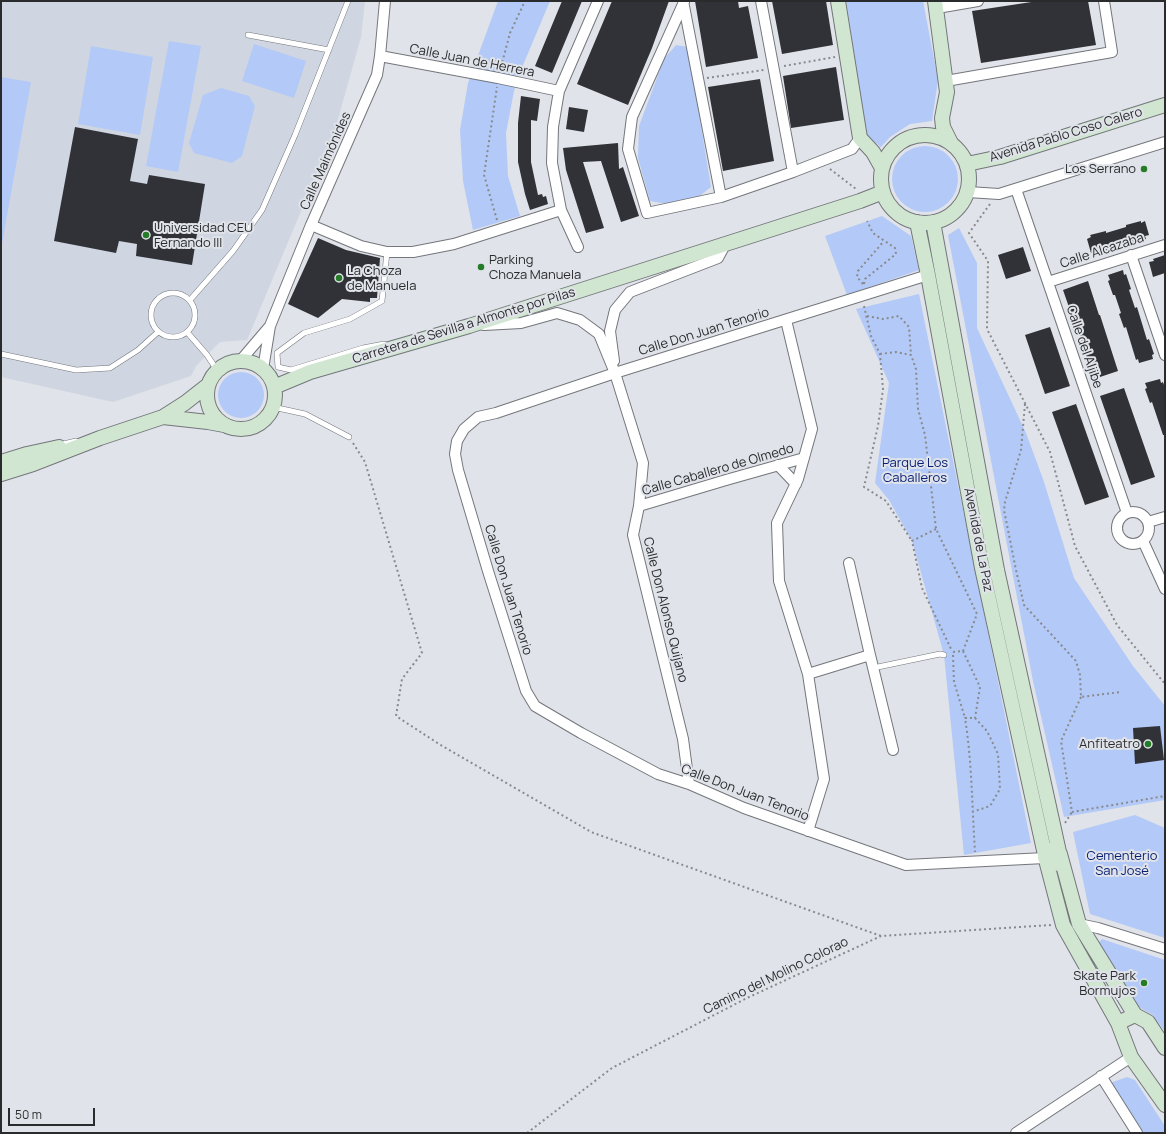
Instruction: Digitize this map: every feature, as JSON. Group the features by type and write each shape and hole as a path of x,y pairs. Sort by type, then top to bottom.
{"street":[{"name":"Calle Maimónides","path":"263,369 270,326 311,225 378,75 385,1"},
{"path":"578,247 561,210 552,163 553,127 559,91 598,1"},
{"path":"684,1 720,197"},
{"path":"684,1 632,117 628,149 647,213 720,197 793,172 852,149 860,138"},
{"path":"761,1 793,172"},
{"path":"838,1 860,138 873,152 882,168"},
{"path":"951,143 943,127 942,118 947,92 936,4 978,1"},
{"path":"946,81 1112,52 1104,1"},
{"name":"Calle Juan de Herrera","path":"380,56 559,91"},
{"name":"Avenida Pablo Coso Calero","path":"967,164 1000,156 1165,105"},
{"path":"924,135 938,137 951,143 961,152 967,164 970,178 968,192 963,203 955,212 944,219 933,222 917,222 906,218 896,212 888,202 883,192 881,180 882,168 888,155 898,144 910,137 924,135"},
{"path":"968,192 999,194 1165,142"},
{"name":"Calle del Aljibe","path":"1016,189 1127,512"},
{"name":"Carretera de Sevilla a Almonte por Pilas","path":"274,387 310,372 469,326 725,245 860,201 883,192"},
{"path":"311,225 361,246 387,252 414,252 447,245 500,230 561,210"},
{"name":"Avenida de La Paz","path":"917,222 982,568 1051,856 1079,924 1135,1015"},
{"name":"Avenida de La Paz","path":"933,222 1063,925 1118,1023 1131,1057 1165,1106"},
{"path":"615,373 610,331 615,310 630,292 718,258 725,245"},
{"name":"Calle Alcazaba","path":"1048,282 1165,245"},
{"path":"1131,256 1162,334 1165,355"},
{"name":"Calle Don Juan Tenorio","path":"928,275 615,373 496,413 478,417 464,429 457,441 455,454 458,470 526,691 535,706 588,737 658,774 689,784 744,808 906,865 1051,856"},
{"path":"469,326 521,323 557,313 580,320 599,334 615,373"},
{"path":"786,320 812,429 796,484 777,523 779,581 808,674 824,779 808,831"},
{"name":"Calle Maimónides","path":"241,360 270,326"},
{"path":"1,474 163,417 185,403 208,385 217,370 232,361 241,360 253,362 263,369 270,377 274,387 275,397 273,407 267,417 258,424 248,428 236,429 208,422 163,417"},
{"name":"Calle Don Alonso Quijano","path":"615,373 643,463 639,506 633,535 683,739 689,784"},
{"path":"208,385 206,397 209,408 216,418 225,426"},
{"path":"1,462 27,454 100,438"},
{"name":"Calle Caballero de Olmedo","path":"639,506 804,458"},
{"path":"778,465 796,484"},
{"path":"1127,512 1136,512 1143,515 1148,522 1148,533 1143,541 1133,544 1125,542 1119,537 1117,525 1119,520 1127,512"},
{"path":"1148,522 1165,517"},
{"path":"1143,541 1165,589"},
{"path":"849,563 893,750"},
{"path":"808,674 870,654"},
{"path":"1079,924 1098,928 1165,949"},
{"path":"1118,1023 1135,1015 1148,1022 1165,1048"},
{"path":"1016,1133 1131,1057"},
{"path":"1101,1076 1137,1133"}],"lane":[{"path":"190,300 233,251 262,210 295,135 348,1"},
{"path":"248,35 329,50"},
{"path":"387,252 382,301 350,319 304,333 277,353 278,367 291,370 363,348 446,333"},
{"path":"169,292 176,292 184,295 190,300 195,313 192,327 187,332 181,336 174,337 158,332 151,322 150,314 151,307 155,300 161,295 169,292"},
{"path":"1,354 76,370 110,368 138,350 158,332"},
{"path":"187,332 207,355 217,370"},
{"path":"273,407 305,414 349,437"},
{"path":"1,458 124,430"},
{"path":"873,668 940,654 944,655"}],"path":[{"path":"500,230 484,175 498,78 510,33 525,1"},
{"path":"821,162 856,189"},
{"path":"999,194 969,233 988,261 987,329 1050,452 1075,546 1117,626 1165,684"},
{"path":"867,221 873,233 895,248 896,254 865,279 864,285 857,277 858,271 884,241"},
{"path":"862,296 871,336 880,354 883,389 878,426 864,487 886,501 912,541 922,588 953,652 954,682 965,718 969,746 975,857"},
{"path":"867,316 883,319 899,316 909,327 911,355 916,369 918,409 925,435 936,529 977,614 963,651 980,687 975,718"},
{"path":"880,354 896,352 911,355"},
{"path":"1025,403 1021,450 1005,502 1004,510 1016,570 1024,606 1076,661 1080,675 1081,697 1061,741 1072,812 1063,827"},
{"path":"349,437 366,462 422,653 402,679 396,716 439,744 591,832 881,936"},
{"path":"912,541 936,529"},
{"path":"953,652 963,651"},
{"path":"1081,697 1121,692"},
{"path":"965,718 975,718 987,731 998,754 1000,789 990,806 972,812"},
{"path":"1072,812 1165,796"},
{"name":"Camino del Molino Colorao","path":"527,1133 612,1068 747,998 881,936 1063,925"}],"shaded area":[{"name":"Universidad CEU Fernando III","path":"1,1 365,1 361,37 335,130 247,340 220,342 196,366 191,376 113,402 1,377"}],"green space":[{"path":"498,1 550,1 518,77 506,133 508,176 520,216 473,230 463,181 460,130 468,83"},
{"path":"846,1 923,1 938,80 932,121 910,124 890,137 881,147 867,136"},
{"path":"169,41 201,46 178,172 146,166"},
{"path":"254,44 306,61 294,98 242,81"},
{"path":"676,45 688,47 711,187 697,198 667,204 650,201 638,158 639,126 664,59"},
{"path":"91,46 153,57 140,135 78,124"},
{"path":"1,77 31,82 1,249"},
{"path":"221,88 249,96 255,106 242,156 232,163 194,153 189,143 203,95"},
{"path":"925,146 937,149 948,156 955,167 958,179 955,191 948,202 937,209 925,212 913,209 902,202 895,191 892,179 895,167 902,156 913,149"},
{"path":"882,216 911,236 919,270 847,295 825,236"},
{"path":"959,228 977,263 977,328 1026,433 1043,479 1074,578 1133,666 1165,706 1165,800 1064,817 1033,681 948,235"},
{"name":"Parque Los Caballeros","path":"919,294 1031,843 964,855 944,655 912,541 889,500 875,483 889,383 856,309"},
{"path":"236,372 246,372 254,376 260,382 264,390 264,400 260,408 254,414 246,418 236,418 228,414 222,408 218,400 218,390 222,382 228,376"},
{"name":"Cementerio San José","path":"1135,815 1165,828 1165,938 1090,914 1073,832"},
{"name":"Skate Park Bormujos","path":"1102,939 1165,960 1165,1032 1153,1015 1137,1006 1097,944"},
{"path":"1127,1077 1135,1080 1165,1126 1165,1133 1144,1133 1110,1083"}],"building":[{"path":"562,1 582,1 552,73 535,66"},
{"path":"612,1 669,1 652,48 628,105 577,84"},
{"path":"695,1 738,1 739,8 748,6 758,58 706,67"},
{"path":"772,1 826,1 833,45 782,54"},
{"path":"1038,1 1088,1 1096,45 981,63 972,11"},
{"path":"836,67 844,120 791,128 783,76"},
{"path":"760,79 774,161 723,171 708,87"},
{"path":"521,96 540,99 537,121 531,120 531,162 538,195 542,194 543,197 546,196 548,204 530,210 518,162 518,123"},
{"path":"569,107 588,110 584,132 566,129"},
{"path":"75,127 138,139 130,181 147,184 149,175 205,184 192,265 136,256 137,244 119,241 116,253 54,241"},
{"path":"618,143 619,169 623,167 639,216 621,222 601,161 583,162 604,228 586,233 566,170 563,148"},
{"path":"1141,221 1141,223 1145,221 1149,235 1145,236 1146,239 1132,243 1131,241 1110,247 1111,249 1097,254 1096,252 1091,253 1087,239 1091,237 1090,235 1106,231 1106,233"},
{"name":"La Choza de Manuela","path":"318,238 346,250 380,258 377,298 370,298 370,302 342,299 318,318 288,304"},
{"path":"1023,247 1031,271 1006,279 998,255"},
{"path":"1165,255 1165,273 1153,277 1149,262"},
{"path":"1123,270 1124,275 1126,274 1131,289 1129,290 1135,308 1137,307 1147,340 1149,339 1154,354 1152,355 1153,359 1139,363 1138,359 1136,360 1126,327 1124,328 1119,314 1121,313 1115,295 1113,295 1108,281 1110,280 1108,275"},
{"path":"1088,281 1118,371 1094,379 1063,290"},
{"path":"1050,327 1070,386 1045,394 1025,335"},
{"path":"1160,379 1165,388 1165,435 1163,435 1152,402 1150,403 1145,389 1147,388 1145,383"},
{"path":"1124,388 1155,477 1131,485 1100,396"},
{"path":"1076,404 1109,497 1085,505 1052,412"},
{"name":"Anfiteatro","path":"1160,726 1164,760 1135,764 1133,728"}],"place":[{"name":"Los Serrano","path":"1144,169"},
{"name":"Universidad CEU Fernando III","path":"146,235"},
{"name":"Parking Choza Manuela","path":"481,267"},
{"name":"La Choza de Manuela","path":"339,278"},
{"name":"Anfiteatro","path":"1148,744"},
{"name":"Skate Park Bormujos","path":"1144,983"}]}
